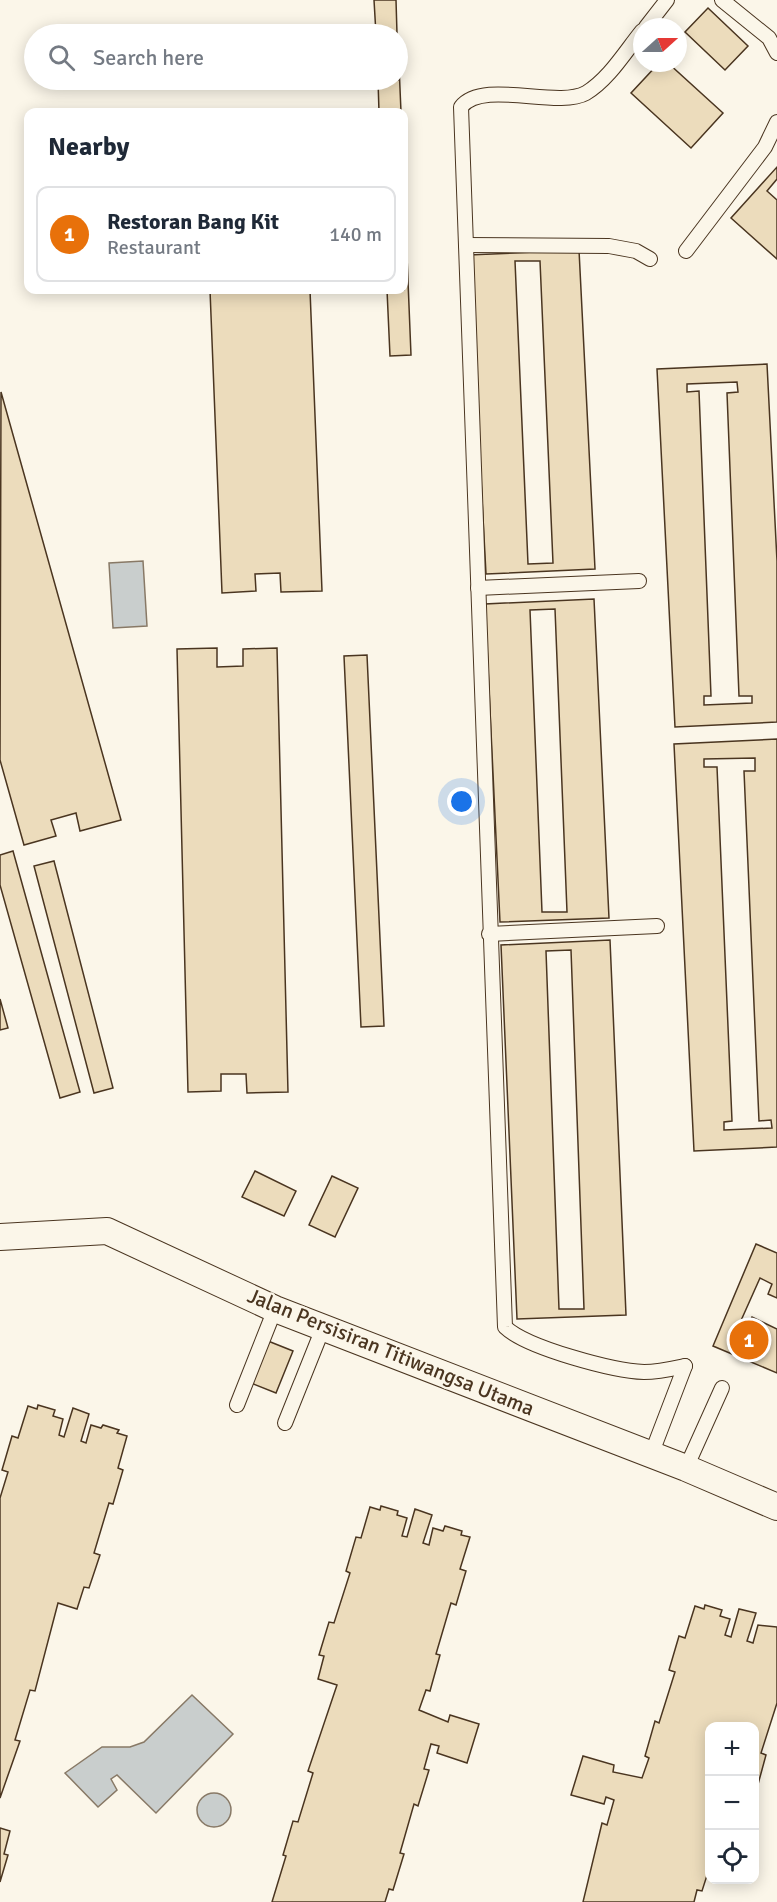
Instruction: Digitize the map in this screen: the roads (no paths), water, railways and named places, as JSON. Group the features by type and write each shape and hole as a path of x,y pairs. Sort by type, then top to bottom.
{"street":[{"name":"Jalan Persisiran Titiwangsa Utama","path":"0,1238 107,1231 275,1309 686,1468 777,1507"}],"lane":[{"path":"653,18 667,0"},
{"path":"722,0 769,38 777,53"},
{"path":"633,43 606,77 578,96 475,96 466,100 461,107 489,934 505,1328 526,1341 617,1370 662,1371 685,1366 651,1455"},
{"path":"686,251 765,147 777,122"},
{"path":"466,245 609,246 636,251 650,259"},
{"path":"478,588 639,581"},
{"path":"489,934 657,926"},
{"path":"237,1405 275,1309"},
{"path":"285,1423 323,1328"},
{"path":"686,1468 722,1388"}],"place":[{"name":"Restoran Bang Kit","path":"749,1340"}]}
